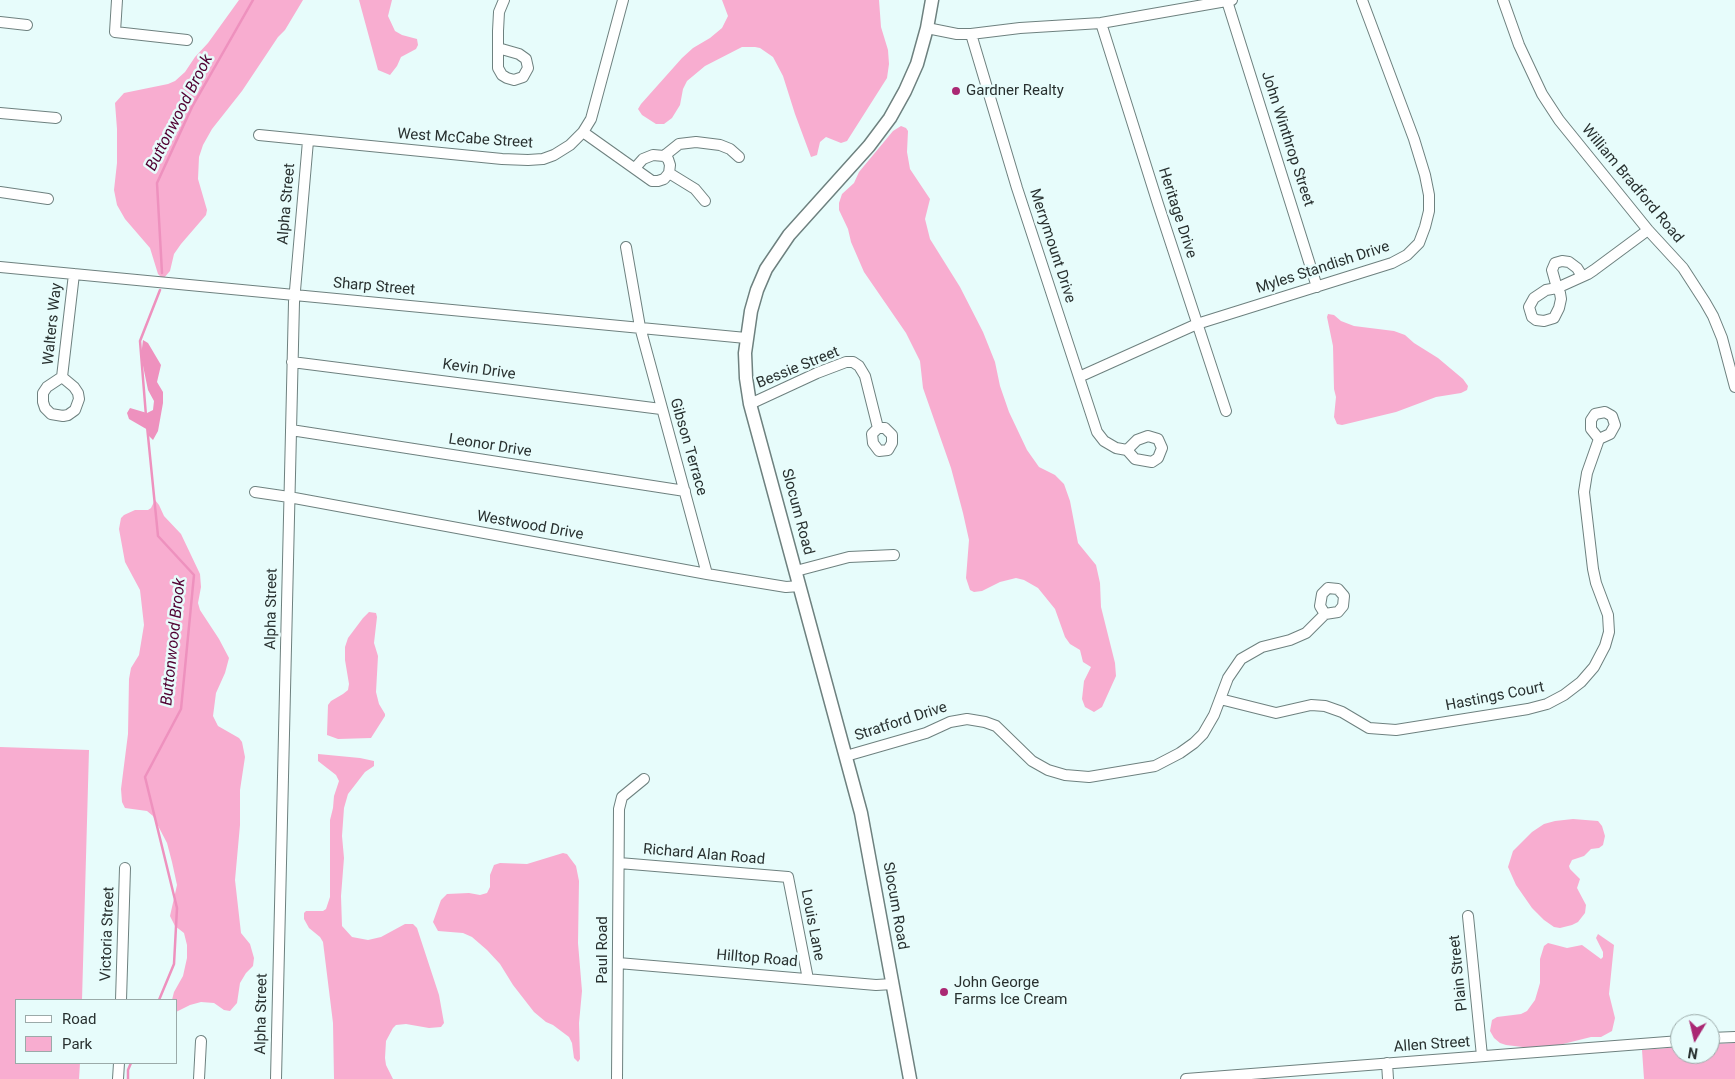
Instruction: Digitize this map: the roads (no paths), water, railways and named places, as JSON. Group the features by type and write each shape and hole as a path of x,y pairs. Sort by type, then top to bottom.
{"main road":[{"name":"Slocum Road","path":"910,1079 864,826 750,404 745,370 746,338 755,295 771,260 789,235 869,146 890,118 911,78 927,28 932,0"}],"street":[{"path":"117,0 115,32 186,40"},
{"path":"498,48 499,12 504,0"},
{"name":"West McCabe Street","path":"259,135 528,160 543,159 554,155 570,145 583,132 590,119 595,107 623,0"},
{"path":"927,28 957,34 971,34 1020,28 1101,24 1230,0"},
{"name":"John Winthrop Street","path":"1230,0 1317,287"},
{"name":"Myles Standish Drive","path":"1079,377 1197,324 1392,263 1407,255 1419,243 1428,216 1429,200 1425,175 1362,0"},
{"name":"William Bradford Road","path":"1503,0 1519,45 1548,104 1648,230 1682,268 1712,313 1724,346 1735,387"},
{"path":"0,22 27,25"},
{"name":"Heritage Drive","path":"1101,24 1226,411"},
{"name":"Merrymount Drive","path":"971,34 1017,188 1092,419 1101,438 1111,446 1127,450"},
{"path":"0,113 56,118"},
{"path":"583,132 654,182 664,179 668,173 670,163 664,156 657,155 647,157 635,168"},
{"name":"Alpha Street","path":"276,1079 294,295 308,141"},
{"path":"664,156 679,144 696,142 720,145 739,157"},
{"path":"668,173 695,189 705,201"},
{"path":"0,192 48,199"},
{"path":"1582,276 1577,268 1569,262 1557,262 1553,265 1552,270 1557,288 1582,276 1597,268 1648,230"},
{"name":"Gibson Terrace","path":"626,247 640,327 707,574"},
{"name":"Sharp Street","path":"0,267 746,338"},
{"name":"Walters Way","path":"62,377 74,274"},
{"name":"Kevin Drive","path":"292,362 661,409"},
{"name":"Bessie Street","path":"750,404 818,373 848,362 857,364 865,376 878,428"},
{"name":"Leonor Drive","path":"291,430 685,491"},
{"name":"Hastings Court","path":"1220,699 1276,713 1307,706 1325,706 1342,712 1369,728 1396,730 1528,709 1547,704 1564,696 1581,682 1594,667 1606,646 1609,632 1608,615 1593,569 1584,492 1587,473 1599,439"},
{"name":"Westwood Drive","path":"254,492 786,588 800,586"},
{"path":"796,571 849,557 894,555"},
{"name":"Stratford Drive","path":"846,756 926,733 950,722 967,719 996,726 1028,758 1052,772 1074,777 1089,777 1137,770 1166,762 1194,743 1210,723 1228,678 1241,659 1262,647 1303,635 1324,614"},
{"name":"Paul Road","path":"617,1079 618,821 622,797 644,779"},
{"name":"Richard Alan Road","path":"619,863 788,877"},
{"name":"Victoria Street","path":"121,999 124,868"},
{"name":"Louis Lane","path":"788,877 808,978"},
{"name":"Plain Street","path":"1468,916 1482,1056"},
{"name":"Hilltop Road","path":"618,963 876,985 893,984"},
{"path":"1720,1037 1735,1036"},
{"path":"199,1079 202,1041"},
{"name":"Allen Street","path":"1186,1079 1304,1074 1387,1063 1670,1042"},
{"path":"1387,1063 1388,1079"},
{"path":"118,1079 119,1064"}],"waterway":[{"name":"Buttonwood Brook","path":"162,273 157,183 192,107 253,0"},
{"name":"Buttonwood Brook","path":"146,416 140,341 160,290"},
{"name":"Buttonwood Brook","path":"147,426 158,536 194,575 181,709 145,777 177,908 174,964 159,999"},
{"name":"Buttonwood Brook","path":"128,1079 128,1070 131,1064"}],"place":[{"name":"Gardner Realty","path":"956,91"},
{"name":"John George Farms Ice Cream","path":"944,992"}]}
